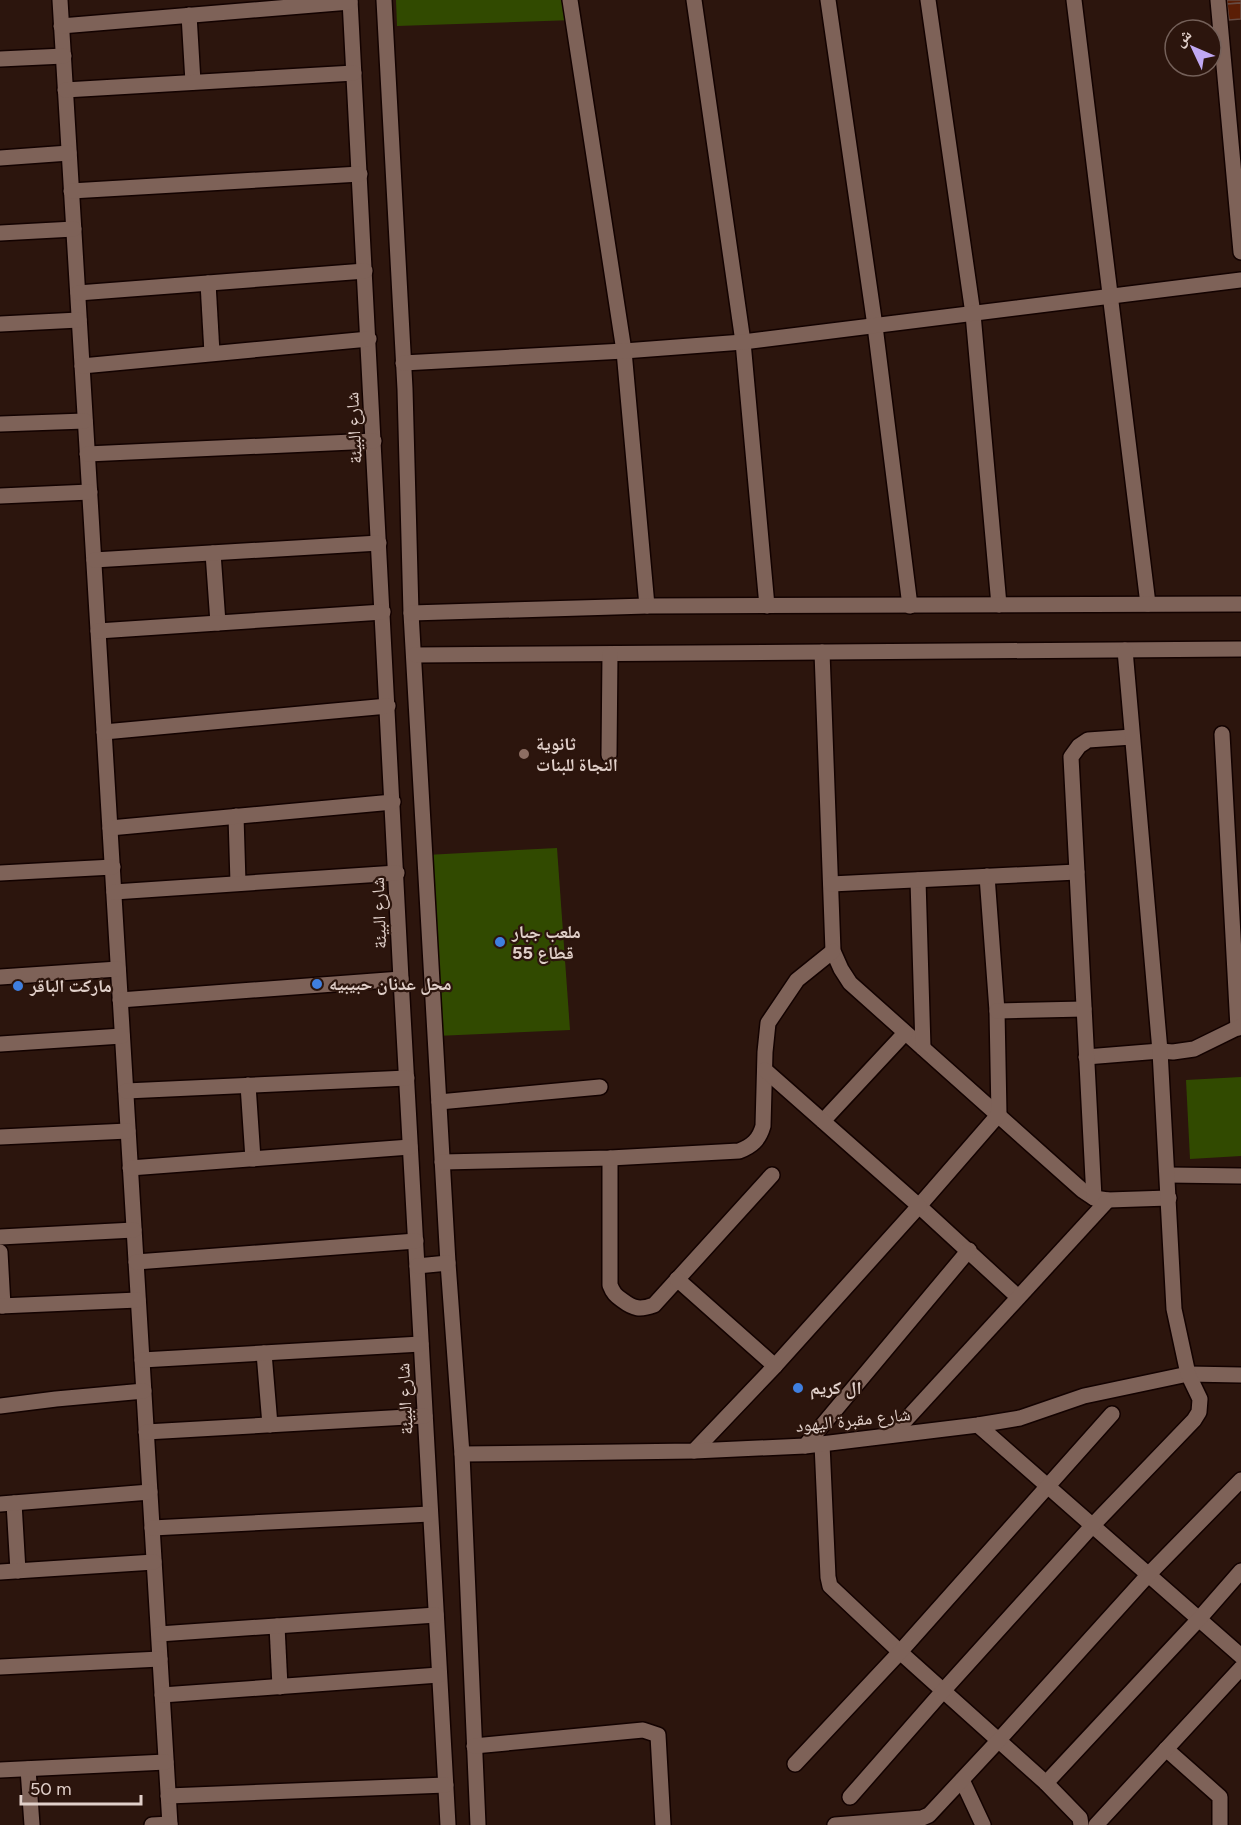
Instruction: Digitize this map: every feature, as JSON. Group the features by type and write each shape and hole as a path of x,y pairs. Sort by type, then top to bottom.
{"street":[{"path":"60,0 170,1824 152,1825"},
{"path":"384,0 404,363 411,613 448,1263 462,1454 478,1825"},
{"path":"570,0 624,351 647,606"},
{"path":"694,0 743,342 767,606"},
{"path":"828,0 875,326 910,606"},
{"path":"928,0 973,314 999,605"},
{"path":"1074,0 1148,603"},
{"path":"1218,0 1241,252"},
{"path":"62,26 350,1"},
{"name":"شارع البيئة","path":"350,1 448,1825"},
{"path":"189,15 193,82"},
{"path":"0,58 64,56"},
{"path":"65,90 354,73"},
{"path":"0,158 69,153"},
{"path":"71,191 360,174"},
{"path":"0,233 74,229"},
{"path":"78,293 365,271"},
{"path":"404,363 743,342 1241,280"},
{"path":"207,283 212,353"},
{"path":"0,324 79,320"},
{"path":"82,366 369,339"},
{"path":"0,424 85,421"},
{"path":"87,454 374,441"},
{"path":"0,496 90,492"},
{"path":"94,560 379,543"},
{"path":"213,553 218,623"},
{"path":"411,613 647,606 1241,604"},
{"path":"98,631 383,612"},
{"path":"415,655 1241,649"},
{"path":"850,1797 1093,1525 1194,1420 1199,1412 1200,1399 1188,1374 1174,1309 1160,1051 1125,650"},
{"path":"822,652 833,951 841,969 850,983 1082,1190 1101,1199 1169,1198"},
{"path":"609,755 610,654"},
{"path":"104,732 388,706"},
{"path":"1086,1057 1194,1049 1240,1027 1222,734"},
{"path":"892,1436 1018,1297 1101,1199 1086,1057 1071,757 1088,740 1132,737"},
{"path":"110,828 393,802"},
{"path":"236,816 238,883"},
{"path":"0,873 113,867"},
{"path":"831,884 1077,872"},
{"path":"114,892 397,873"},
{"path":"694,1451 775,1366 999,1114 997,1011 987,876"},
{"path":"918,880 923,1048"},
{"path":"442,1162 610,1158 739,1151 747,1148 760,1135 763,1126 768,1023 797,980 833,951"},
{"path":"0,977 118,969"},
{"path":"120,1000 401,979"},
{"path":"997,1011 1084,1009"},
{"path":"823,1121 905,1033"},
{"path":"0,1044 122,1036"},
{"path":"765,1070 969,1250 1018,1297"},
{"path":"126,1091 407,1078"},
{"path":"248,1085 253,1159"},
{"path":"439,1102 600,1087"},
{"path":"0,1137 128,1131"},
{"path":"130,1168 410,1147"},
{"path":"610,1158 610,1286 613,1293 633,1308 643,1309 654,1305 772,1175"},
{"path":"1168,1175 1241,1176"},
{"path":"0,1237 134,1230"},
{"path":"136,1262 416,1241"},
{"path":"805,1446 969,1250"},
{"path":"0,1252 2,1306 138,1300"},
{"path":"417,1266 448,1263"},
{"path":"676,1279 775,1366"},
{"path":"142,1360 421,1344"},
{"path":"264,1353 270,1425"},
{"name":"شارع مقبرة اليهود","path":"462,1454 694,1451 805,1446 1020,1418 1084,1396 1188,1374 1241,1375"},
{"path":"0,1406 144,1391"},
{"path":"795,1764 900,1652 1112,1414"},
{"path":"146,1432 425,1416"},
{"path":"978,1425 1241,1656"},
{"path":"822,1444 830,1586 1046,1784 1080,1818 1081,1825"},
{"path":"834,1825 923,1821 1149,1574 1241,1480"},
{"path":"18,1571 7,1504 150,1492"},
{"path":"152,1528 430,1514"},
{"path":"0,1572 154,1562"},
{"path":"1046,1784 1241,1571"},
{"path":"159,1634 436,1615"},
{"path":"277,1626 280,1687"},
{"path":"0,1667 160,1659"},
{"path":"1096,1825 1241,1668"},
{"path":"162,1695 439,1675"},
{"path":"474,1746 643,1731 658,1735 663,1825"},
{"path":"1166,1749 1220,1797 1220,1825"},
{"path":"0,1770 166,1762"},
{"path":"28,1769 32,1825"},
{"path":"962,1780 983,1825"},
{"path":"168,1796 446,1785"}],"green space":[{"path":"396,0 570,0 574,20 397,26"},
{"path":"557,848 570,1030 436,1036 426,855"},
{"path":"1241,1077 1241,1156 1190,1159 1186,1080"}],"building":[{"path":"1227,0 1241,0 1241,3 1227,4"},
{"path":"1241,3 1241,19 1229,20 1227,4"}],"place":[{"name":"ثانوية النجاة للبنات","path":"524,754"},
{"name":"ملعب جبار قطاع 55","path":"500,942"},
{"name":"محل عدنان حبيبيه","path":"317,984"},
{"name":"ماركت الباقر","path":"18,986"},
{"name":"ال كريم","path":"798,1388"}]}
